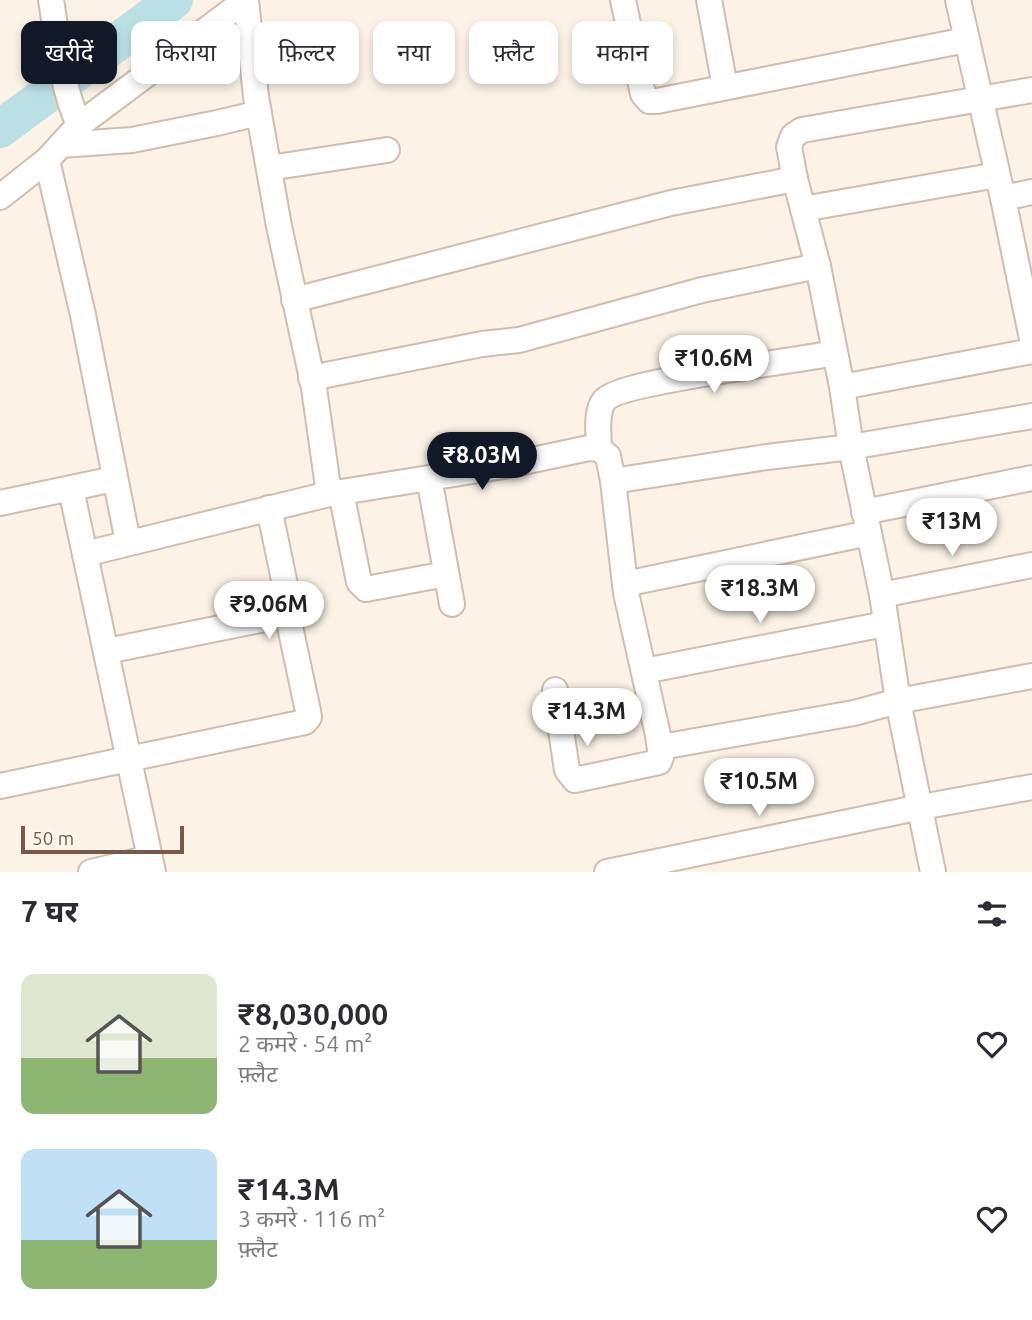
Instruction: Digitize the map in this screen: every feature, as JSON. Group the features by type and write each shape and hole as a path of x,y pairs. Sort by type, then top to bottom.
{"street":[{"path":"51,0 60,61 75,116"},
{"path":"0,197 54,153 75,116 246,0 259,113 294,300 335,493 359,582 366,589 378,589 446,573"},
{"path":"623,0 643,94 649,101 966,40"},
{"path":"709,0 725,87"},
{"path":"958,0 1000,186 1026,282 1032,339"},
{"path":"933,872 898,701 882,595 851,447 818,266 789,147 793,136 802,130 1032,90"},
{"path":"54,153 217,124 259,113"},
{"path":"269,168 387,150"},
{"path":"54,153 85,328 128,542"},
{"path":"294,300 671,203 795,179"},
{"path":"803,209 1000,186 1032,192"},
{"path":"312,377 482,344 519,340 702,290 818,266"},
{"path":"842,387 1032,351"},
{"path":"599,449 599,413 604,401 615,392 692,376 834,353"},
{"path":"613,481 851,447 1032,416"},
{"path":"85,554 335,493 503,466 589,448 599,449 608,456 613,481 625,584 661,747 659,762 575,780 567,769 555,690"},
{"path":"429,478 452,604"},
{"path":"625,584 1032,478"},
{"path":"0,503 114,479"},
{"path":"71,489 152,865 91,872"},
{"path":"0,786 307,721 308,711 286,608 288,598 269,508"},
{"path":"882,595 1032,565"},
{"path":"107,651 260,620 286,608"},
{"path":"644,671 885,624"},
{"path":"661,747 854,713 898,701 1032,676"},
{"path":"607,872 921,807 1032,787"}],"waterway":[{"path":"0,129 174,0"}]}
